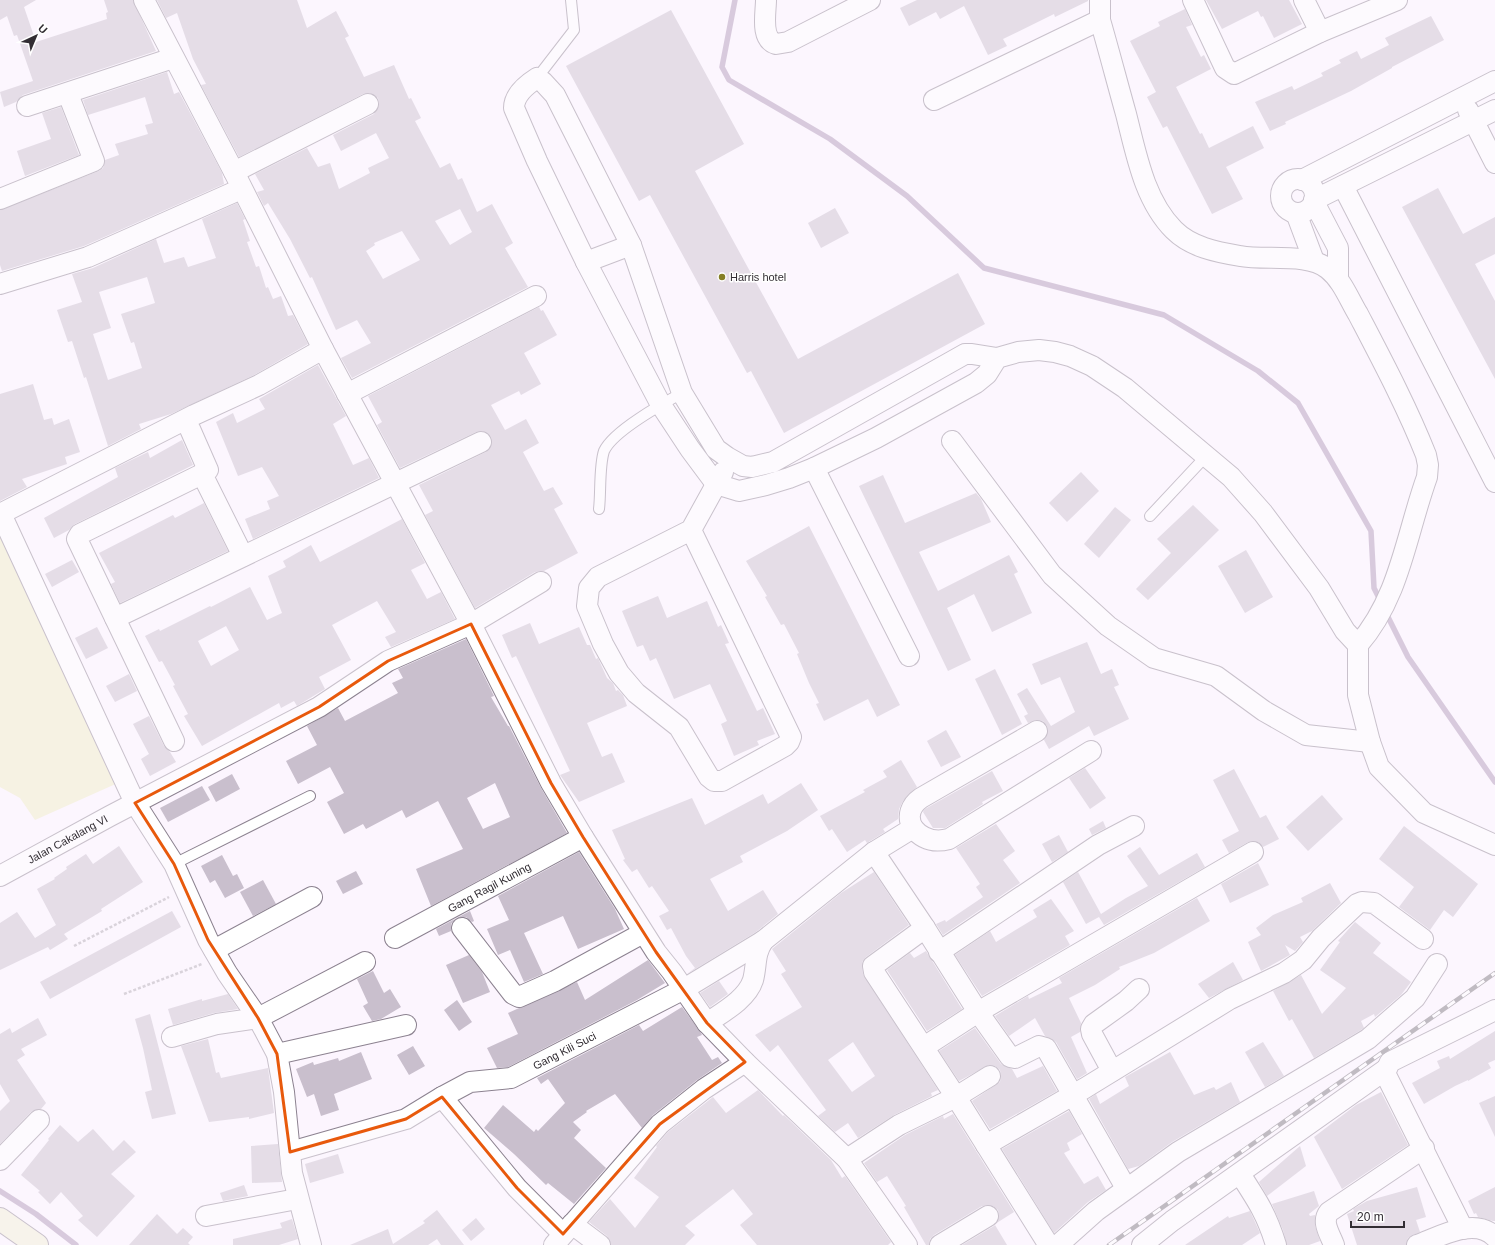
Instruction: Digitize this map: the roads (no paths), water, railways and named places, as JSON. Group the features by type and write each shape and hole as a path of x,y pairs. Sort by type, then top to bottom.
{"street":[{"path":"144,0 237,180 322,350 348,394 471,624 551,783 583,837 643,933 707,1023 745,1062 847,1159 907,1245"},
{"path":"766,0 766,32 769,40 776,44 788,42 870,0"},
{"path":"1100,0 1100,20 1140,167 1152,198 1162,216 1175,230 1191,242 1211,251 1243,257 1314,261 1328,268 1338,278 1379,354 1423,446 1428,465 1427,477 1392,591 1372,630 1358,645"},
{"path":"1193,0 1225,68 1232,73 1238,73 1320,32 1397,0"},
{"path":"1304,0 1320,32"},
{"path":"934,100 1100,20"},
{"path":"27,106 68,94 173,58"},
{"path":"997,358 987,374 976,383 876,438 814,468 783,480 739,491 716,484 690,449 661,404 586,262 537,161 514,108 514,102 517,95 536,78 549,87 562,107 631,245 682,393 716,449 730,460 743,466 752,467 774,462 965,354 997,358 1018,352 1038,350 1070,356 1092,366 1126,388 1207,455 1231,477 1263,513 1319,588 1345,631 1358,645 1358,695 1370,742 1379,767 1424,812 1495,845"},
{"path":"1314,261 1296,213 1283,204 1283,188 1291,181 1302,180 1495,81"},
{"path":"0,199 94,161 68,94"},
{"path":"1462,98 1495,163"},
{"path":"0,284 88,257 237,180 368,104"},
{"path":"1296,213 1307,210 1314,201 1495,110"},
{"path":"1302,180 1312,186 1314,191 1314,201 1338,248 1338,278"},
{"path":"1343,186 1495,482"},
{"path":"586,262 631,245"},
{"path":"348,394 536,296"},
{"path":"311,1245 297,1199 292,1173 284,1092 277,1054 258,1018 216,954 200,925 186,888 174,864 135,803 0,514 194,415 259,385 322,350"},
{"path":"174,741 78,545 77,539 79,535 208,470 190,430"},
{"path":"952,441 1052,575 1108,626 1154,658 1216,676 1264,711 1306,735 1370,742"},
{"path":"115,618 481,442"},
{"path":"691,530 791,737 790,742 785,746 722,781 714,781 709,777 679,727 641,698 626,684 603,644 587,606 590,588 598,577 691,530 730,460"},
{"path":"814,468 909,656"},
{"path":"202,474 243,556"},
{"name":"Jalan Cakalang VI","path":"0,876 135,803 319,708 388,661 471,624 541,582"},
{"path":"1037,732 921,798 916,802 910,813 909,819 912,828 920,836 930,840 943,841 949,839 1091,751"},
{"path":"939,952 1098,845 1134,826"},
{"name":"Gang Kili Suci","path":"290,1152 406,1119 470,1082 511,1078 684,989 763,941 874,852 912,828"},
{"name":"Gang Ragil Kuning","path":"395,938 583,837"},
{"path":"874,852 925,928 978,1012 1010,1057 1015,1058 1039,1046 1046,1048 1126,1188"},
{"path":"924,1047 978,1012 1253,852"},
{"path":"216,954 312,896"},
{"path":"986,1145 1072,1095 1230,999 1284,973 1303,960 1321,938 1356,904 1362,902 1374,903 1423,939"},
{"path":"462,928 513,994 519,997 555,981 643,933"},
{"path":"925,928 872,967 874,972 924,1047 986,1145 1053,1244 1126,1188 1178,1152 1368,1039 1415,998 1437,964"},
{"path":"707,1023 743,996 749,989 754,973 757,951 763,941"},
{"path":"172,1037 217,1024 258,1018 365,962"},
{"path":"1112,1071 1092,1034 1091,1028 1094,1024 1126,1001 1139,989"},
{"path":"1142,1245 1172,1221 1385,1070 1390,1062 1495,1010"},
{"path":"277,1054 406,1025"},
{"path":"563,1235 660,1124 704,1089 745,1062"},
{"path":"1385,1070 1386,1078 1424,1148 1463,1229"},
{"path":"847,1159 899,1125 956,1097 990,1076"},
{"path":"442,1097 517,1188 563,1235 600,1245"},
{"path":"0,1160 39,1120"},
{"path":"1334,1245 1325,1223 1325,1218 1329,1212 1424,1148"},
{"path":"1240,1174 1262,1207 1269,1221 1276,1245"},
{"path":"206,1216 297,1199"},
{"path":"940,1245 988,1216"},
{"path":"0,1219 37,1245"},
{"path":"1417,1245 1463,1229 1482,1228 1495,1237"}],"lane":[{"path":"536,78 574,30 571,0"},
{"path":"599,509 604,452 616,436 661,404 682,393"},
{"path":"1150,516 1207,455"},
{"path":"174,864 310,796"}],"waterway":[{"path":"735,0 722,67 729,80 830,139 907,196 984,268 1164,315 1258,371 1298,403 1371,531 1374,588 1381,602"},
{"path":"1385,611 1408,657 1495,782"},
{"path":"0,1191 36,1214 76,1245"}],"railway":[{"path":"1109,1245 1495,973"}],"place":[{"name":"Harris hotel","path":"722,277"}]}
